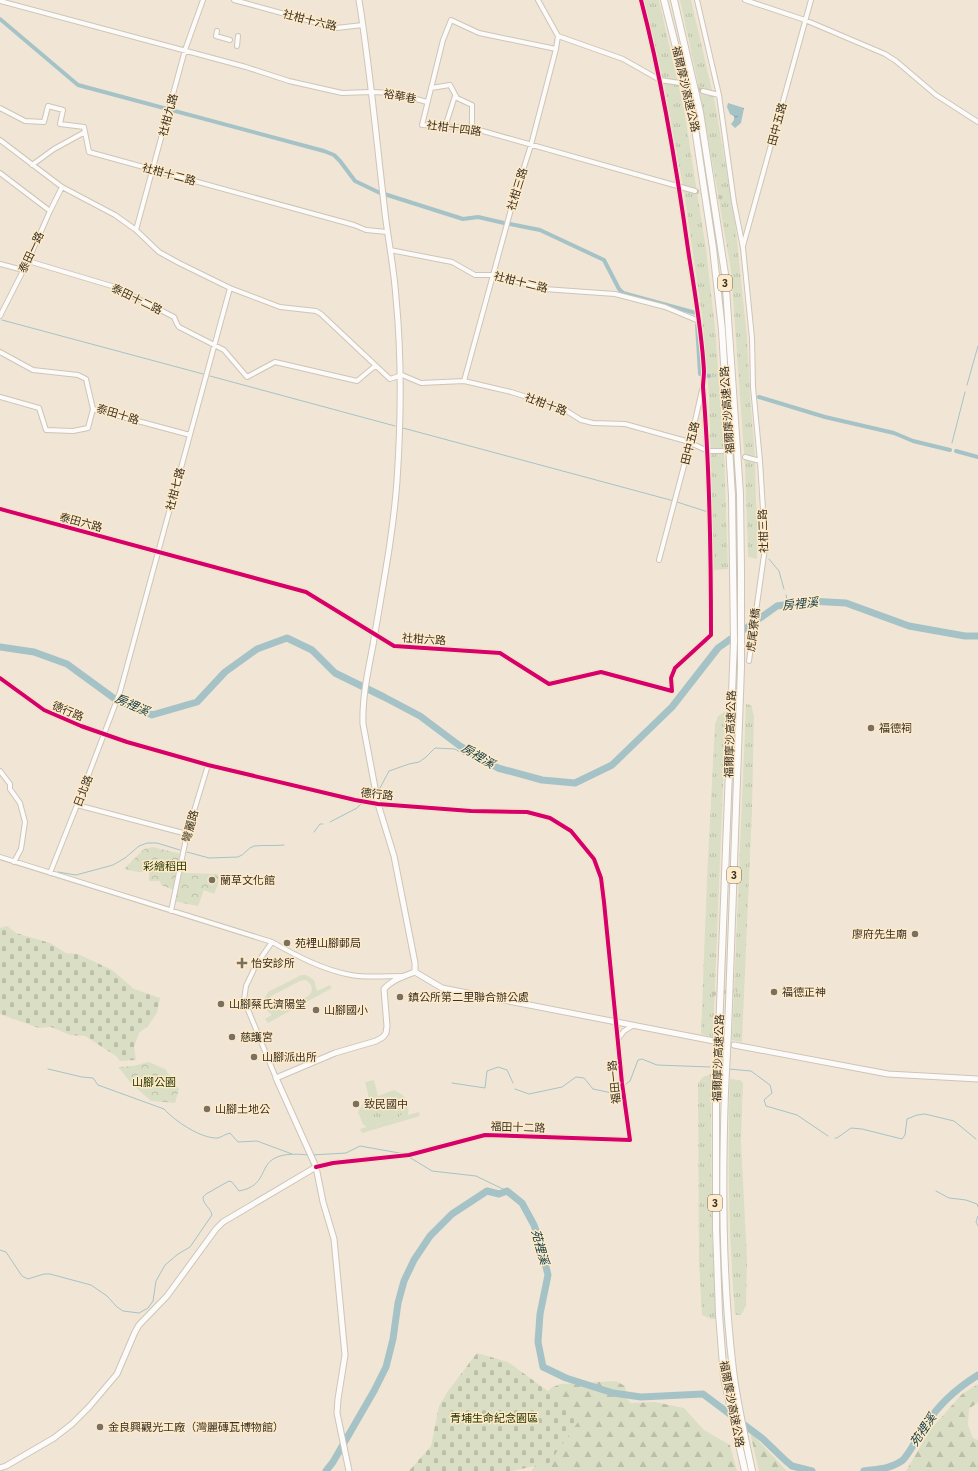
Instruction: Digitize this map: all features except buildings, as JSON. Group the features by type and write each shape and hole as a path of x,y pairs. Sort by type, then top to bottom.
{"highway":[{"name":"福爾摩沙高速公路","path":"664,0 693,115 713,248 722,330 732,496 734,641 716,1092 716,1229 719,1314 724,1378 744,1471"},
{"name":"福爾摩沙高速公路","path":"674,0 700,112 725,274 740,494 742,570 740,719 726,1091 723,1230 727,1313 733,1371 740,1416 752,1471"}],"main road":[{"path":"359,0 372,92 399,328 400,376 396,482 392,533 362,713 378,804 394,856 415,963 415,972"},
{"path":"349,1471 337,1413 344,1355 344,1338 334,1239 323,1202 316,1167 276,1078 335,1053 376,1041 383,1037 386,1033 387,1026 384,989 388,984 415,972"},
{"path":"415,972 442,988 714,1041"},
{"path":"734,1045 888,1074 978,1079"},
{"path":"0,1468 54,1438 72,1424 89,1407 117,1374 139,1325 167,1296 220,1226 316,1167"}],"street":[{"name":"社柑九路","path":"136,230 171,101 203,0"},
{"name":"社柑十六路","path":"234,0 336,28 363,24"},
{"path":"538,0 558,36 623,59 660,80 680,83"},
{"name":"田中五路","path":"641,0 660,80 680,187 699,321 704,372 704,381 690,443 659,560"},
{"name":"社柑三路","path":"697,0 719,95 734,202 743,248 752,338 753,387 760,461 764,542 764,554 757,600"},
{"path":"745,0 805,20 885,54 896,61 936,95 978,122"},
{"name":"田中五路","path":"743,248 811,0"},
{"path":"0,1 186,50 288,81 342,93 372,92"},
{"name":"社柑十四路","path":"556,49 479,33 452,20 443,40 422,125 472,128 695,191"},
{"path":"217,31 216,36 230,40"},
{"path":"236,46 238,36"},
{"name":"社柑三路","path":"464,380 513,202 531,145 558,36"},
{"path":"431,88 450,85 457,98 472,105 472,128"},
{"path":"703,91 719,95"},
{"name":"裕華巷","path":"372,92 395,93 427,102"},
{"path":"445,126 455,96"},
{"path":"0,108 25,121 44,122 48,106 64,110 60,124 84,127 85,132 54,149 32,165"},
{"name":"社柑十二路","path":"85,132 89,152 354,224 366,230 387,232"},
{"path":"0,140 62,187 115,215 136,230 159,252 230,288 280,307 316,311 321,314 375,366 357,381 275,362 247,377 224,350 214,346"},
{"path":"0,172 50,211"},
{"name":"泰田一路","path":"0,316 28,261 62,187"},
{"name":"社柑十二路","path":"390,250 452,262 475,275 493,275 544,290 615,294 665,307 699,321"},
{"name":"泰田十二路","path":"28,261 115,287 174,318 180,327 214,346"},
{"path":"0,264 23,270"},
{"name":"社柑七路","path":"113,709 120,690 230,288"},
{"name":"泰田十路","path":"0,352 33,370 78,375 86,379 93,409 190,434"},
{"name":"社柑十路","path":"375,366 390,379 402,375 421,383 464,380 511,392 562,408 581,420 599,424 625,424 690,443 708,451"},
{"path":"703,386 708,451 725,451"},
{"path":"0,397 39,408 46,430 73,432 88,428 93,409"},
{"name":"社柑六路","path":"158,552 306,592 394,646 500,653 549,684 601,672 672,691 671,678 676,668 711,635 708,451"},
{"path":"745,457 760,461"},
{"name":"泰田六路","path":"0,509 158,552"},
{"name":"虎尾寮橋","path":"749,661 757,600"},
{"name":"德行路","path":"0,678 44,710 127,742 208,765 354,800 378,804 471,811 527,812 550,818 571,831 594,859 601,878 616,1022"},
{"name":"日北路","path":"50,873 78,805 113,709"},
{"name":"彎麗路","path":"171,911 187,834 208,765"},
{"path":"0,771 10,784 10,788 20,803 25,822 21,849 14,862"},
{"path":"78,805 187,834"},
{"path":"0,857 272,942 299,957 351,975 404,976"},
{"path":"272,942 256,965 246,986 244,1000 276,1078"},
{"name":"福田一路","path":"616,1022 622,1083 630,1140"},
{"path":"618,1039 624,1031 634,1025"},
{"name":"福田十二路","path":"316,1167 333,1163 409,1155 485,1135 630,1140"}],"green space":[{"path":"644,0 659,0 684,109 706,249 715,328 724,449 728,569 714,570 709,395 702,315 684,192 663,79"},
{"path":"680,0 691,0 715,103 735,222 747,337 755,456 756,503 758,519 757,559 748,557 745,466 731,270 701,97"},
{"path":"746,704 751,705 754,716 752,810 742,1042 732,1040"},
{"path":"726,711 713,1037 701,1034 707,878 715,724 718,716"},
{"name":"彩繪稻田","path":"153,847 185,855 181,871 186,873 218,874 218,885 214,894 204,890 198,906 173,901 176,891 161,885 160,881 149,881 149,872 137,872 124,869 144,849"},
{"path":"7,926 16,933 50,943 66,953 78,954 112,970 134,989 160,998 157,1013 148,1026 139,1033 134,1047 136,1060 120,1061 116,1056 85,1036 70,1035 51,1027 39,1028 0,1014 0,928"},
{"path":"301,975 306,975 314,980 317,991 330,985 332,988 268,1023 265,1019 272,1015 267,1010 265,1005 265,999 268,992","holes":["306,980 312,988 308,996 281,1010 273,1010 270,1004 271,996 300,981"]},
{"name":"山腳公園","path":"149,1062 165,1069 179,1089 175,1103 151,1101 131,1083 118,1067 133,1066"},
{"path":"711,1074 712,1227 717,1319 711,1319 702,1315 699,1261 698,1083 703,1077"},
{"path":"730,1079 740,1080 743,1083 741,1141 747,1260 746,1305 740,1315 735,1315 731,1256 729,1168"},
{"path":"374,1080 378,1096 369,1098 365,1082"},
{"path":"394,1090 402,1095 408,1103 408,1115 419,1112 420,1116 362,1133 360,1129 367,1127 363,1124 358,1112 366,1099","holes":["393,1096 398,1097 404,1105 404,1111 399,1118 376,1125 368,1121 364,1115 365,1110 370,1103 379,1099"]},
{"path":"393,1096 398,1097 404,1105 404,1111 399,1118 376,1125 367,1121 364,1115 367,1106 370,1103 379,1099"},
{"name":"青埔生命紀念園區","path":"477,1353 508,1362 563,1402 578,1422 549,1463 512,1471 409,1471 431,1446 439,1406 448,1391"},
{"path":"616,1381 625,1386 627,1399 631,1403 655,1402 684,1408 704,1430 730,1445 737,1471 532,1471 532,1469 555,1449 541,1401 551,1388 560,1384"},
{"path":"978,1384 978,1402 969,1409 968,1425 973,1438 978,1440 978,1471 906,1471 930,1430 962,1394"},
{"path":"750,1432 787,1471 759,1471"}],"water":[{"path":"728,103 744,108 741,123 735,128 731,124 734,120 734,116 730,114 727,107"}],"waterway":[{"path":"0,19 78,85 324,151 334,155 355,181 378,192 463,219 478,217 504,223"},
{"path":"510,224 540,230 604,260 619,289 623,293 696,313"},
{"path":"2,320 203,374"},
{"path":"697,325 700,374 709,376"},
{"path":"967,385 978,346"},
{"path":"210,376 395,426"},
{"path":"952,443 965,392"},
{"path":"759,397 825,417 894,433 913,441 950,450"},
{"path":"403,428 674,501"},
{"path":"956,451 978,457"},
{"path":"677,502 708,512"},
{"path":"769,559 779,571 784,589"},
{"path":"786,595 788,604"},
{"name":"房裡溪","path":"0,647 34,652 67,664 115,699 152,715 197,702 225,672 257,649 287,638 312,650 335,673 420,716 460,746 498,768 542,780 575,783 612,765 672,707 718,648 777,606 810,601 846,603 909,626 965,636 978,636"},
{"path":"379,790 389,771 419,762 435,748 455,749 463,754 481,759"},
{"path":"368,799 373,795"},
{"path":"330,822 357,808 361,804"},
{"path":"314,832 320,824 323,824"},
{"path":"58,872 76,875 113,865 125,858 139,846 147,843 157,843 180,850"},
{"path":"187,852 209,858 238,857 254,846 284,845"},
{"path":"626,1084 630,1081 638,1060 642,1059 657,1065 710,1067"},
{"path":"452,1083 485,1088 487,1071 498,1067 507,1070 513,1083"},
{"path":"48,1069 93,1078 98,1085 164,1109 181,1124 204,1136 218,1138 230,1133 238,1142 257,1141 292,1154"},
{"path":"729,1069 751,1071 770,1085 772,1093 764,1100 766,1106 797,1115 828,1136"},
{"path":"515,1089 529,1094 562,1087 576,1077 584,1078 593,1089 612,1093 620,1088"},
{"path":"835,1138 851,1128 862,1129 902,1139 905,1135 907,1119 925,1114 954,1121 976,1139"},
{"path":"312,1155 346,1153 360,1146 405,1154"},
{"path":"0,1250 6,1252 22,1276 28,1279 44,1274 50,1274 91,1285 107,1296 123,1311 139,1313 148,1308 153,1301 156,1281 165,1265 178,1254 190,1247 212,1215 203,1200 203,1197 206,1194 229,1181 232,1182 239,1191 254,1185 262,1176 270,1162 279,1156 296,1154 309,1155"},
{"path":"409,1157 432,1171 476,1176 507,1191"},
{"name":"苑裡溪","path":"326,1471 333,1462 374,1391 386,1367 393,1339 398,1303 404,1281 414,1260 430,1236 452,1214 487,1191 499,1194 507,1191 522,1203 534,1225 539,1239 548,1275 540,1314 538,1342 543,1367 566,1378 613,1393 641,1397 703,1394 763,1439 792,1466 812,1471"},
{"path":"936,1191 949,1198 966,1200 977,1204 978,1207"},
{"path":"978,1216 976,1222 978,1226"},
{"name":"苑裡溪","path":"864,1471 889,1467 903,1460 930,1418 942,1404 955,1391 978,1375"}],"tunnel":[{"path":"680,83 703,91"},
{"path":"695,191 724,198"},
{"path":"712,994 737,990"}],"cycle path":[{"path":"0,509 306,592 394,646 500,653 549,684 601,672 672,691 671,678 675,668 711,635 710,511 703,387 704,371 702,342 674,159 663,95 641,0"},
{"path":"0,678 44,710 81,726 127,742 208,765 355,800 378,804 471,811 527,812 550,818 571,831 594,859 601,878 622,1083 630,1140 485,1135 409,1155 333,1163 316,1167"}],"place":[{"name":"福德祠","path":"871,728"},
{"name":"蘭草文化館","path":"212,880"},
{"name":"廖府先生廟","path":"915,934"},
{"name":"苑裡山腳郵局","path":"287,943"},
{"name":"怡安診所","path":"242,963"},
{"name":"福德正神","path":"774,992"},
{"name":"鎮公所第二里聯合辦公處","path":"400,997"},
{"name":"山腳蔡氏濟陽堂","path":"221,1004"},
{"name":"山腳國小","path":"316,1010"},
{"name":"慈護宮","path":"232,1037"},
{"name":"山腳派出所","path":"254,1057"},
{"name":"致民國中","path":"356,1104"},
{"name":"山腳土地公","path":"207,1109"},
{"name":"金良興觀光工廠（灣麗磚瓦博物館）","path":"100,1427"}]}
